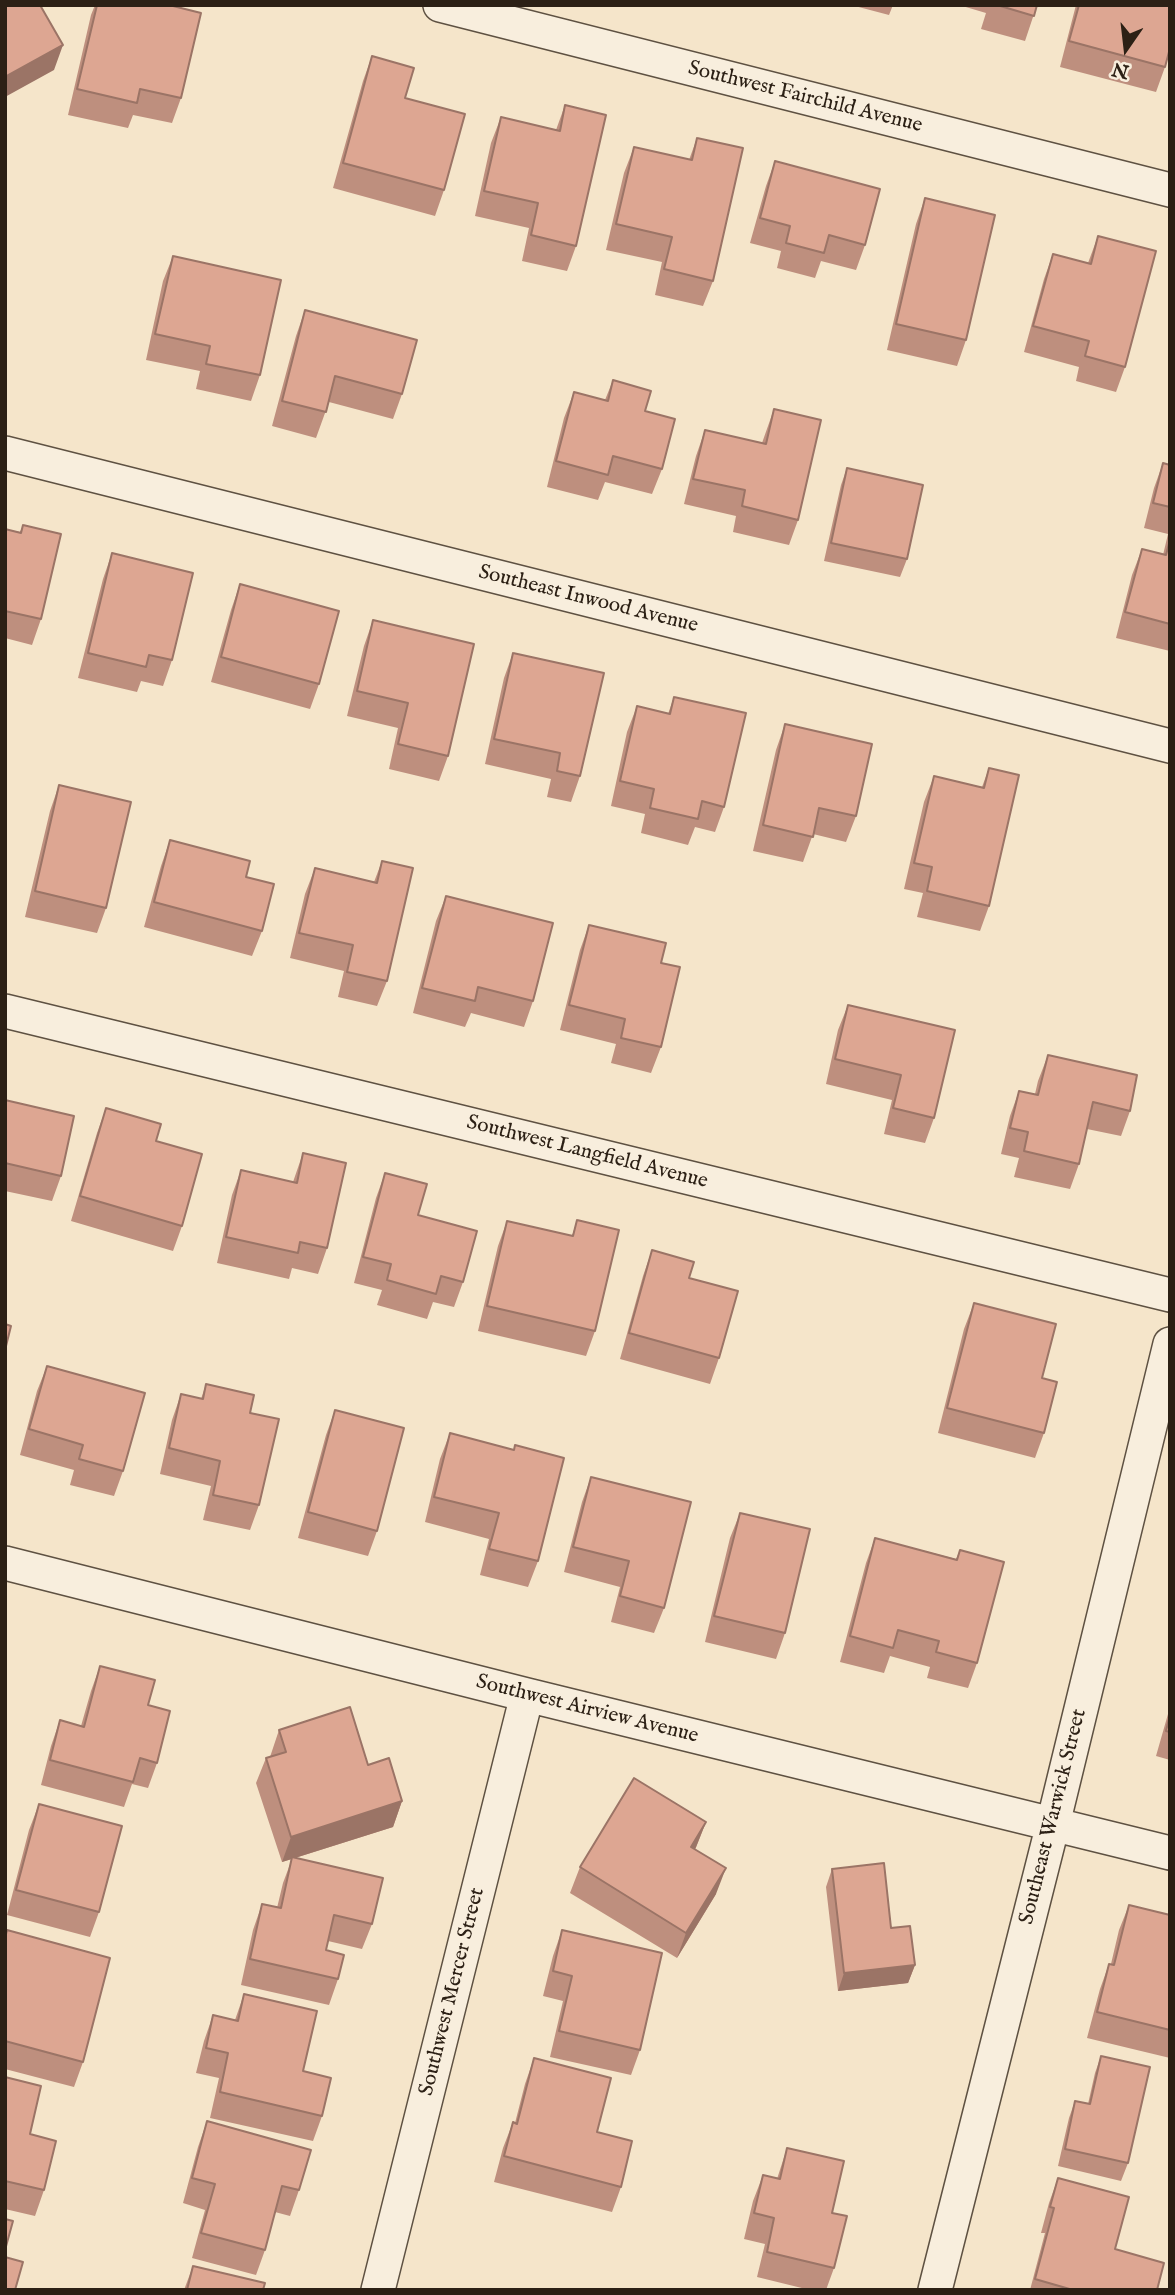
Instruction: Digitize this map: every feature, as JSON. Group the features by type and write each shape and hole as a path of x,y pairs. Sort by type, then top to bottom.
{"street":[{"name":"Southwest Fairchild Avenue","path":"440,5 1170,190"},
{"name":"Southeast Inwood Avenue","path":"5,453 1170,746"},
{"name":"Southwest Langfield Avenue","path":"5,1011 1170,1295"},
{"name":"Southeast Warwick Street","path":"934,2290 1053,1824 1170,1344"},
{"name":"Southwest Airview Avenue","path":"6,1568 1170,1853"},
{"name":"Southwest Mercer Street","path":"378,2290 527,1695"}],"building":[{"path":"5,5 40,5 63,45 5,77"},
{"path":"97,5 169,5 201,13 181,98 140,89 137,103 77,89"},
{"path":"997,5 1037,5 1034,16"},
{"path":"1079,5 1170,5 1170,48 1165,67 1069,41"},
{"path":"372,56 414,68 405,98 465,114 444,190 343,163"},
{"path":"565,105 606,115 576,246 531,235 538,203 484,191 501,117 560,131"},
{"path":"697,138 743,148 713,281 664,269 672,237 616,224 634,147 692,160"},
{"path":"775,161 880,189 865,245 829,235 824,253 786,243 790,226 760,218"},
{"path":"925,198 995,215 966,340 896,324"},
{"path":"1098,236 1156,251 1125,367 1085,356 1089,341 1033,326 1053,254 1091,264"},
{"path":"173,256 281,280 260,375 206,364 210,346 155,334"},
{"path":"305,310 417,340 402,394 335,376 326,412 282,401"},
{"path":"613,380 651,391 645,411 675,419 662,469 613,456 608,475 556,461 574,392 608,401"},
{"path":"774,409 821,420 798,520 742,506 745,490 693,479 705,430 766,444"},
{"path":"1163,463 1170,465 1170,507 1153,503"},
{"path":"847,468 923,485 907,559 831,543"},
{"path":"23,525 61,534 41,619 5,611 5,529 21,533"},
{"path":"1170,540 1170,624 1125,612 1142,549 1166,555"},
{"path":"112,553 193,573 172,660 149,655 146,667 88,653"},
{"path":"240,584 339,611 319,684 221,657"},
{"path":"373,620 474,644 448,756 398,744 408,703 357,691"},
{"path":"513,653 604,673 580,776 557,771 560,753 494,739"},
{"path":"674,697 746,713 724,807 702,801 698,819 650,808 654,789 620,781 637,706 670,714"},
{"path":"785,724 872,744 856,816 819,808 813,837 763,825"},
{"path":"989,768 1019,775 989,906 927,891 932,867 914,863 934,776 984,788"},
{"path":"59,785 131,802 106,908 35,891"},
{"path":"170,840 250,861 246,877 274,884 262,931 154,902"},
{"path":"382,861 413,868 387,981 347,972 353,945 299,933 315,868 377,883"},
{"path":"446,896 553,923 533,1001 478,987 475,1001 422,988"},
{"path":"589,925 666,943 661,963 680,967 661,1047 621,1038 625,1019 569,1005"},
{"path":"848,1005 955,1030 934,1118 893,1108 901,1075 835,1059"},
{"path":"1048,1055 1137,1075 1130,1111 1093,1102 1079,1164 1024,1151 1028,1132 1010,1128 1019,1091 1038,1095"},
{"path":"5,1100 74,1116 61,1176 5,1163"},
{"path":"106,1108 161,1124 156,1141 202,1154 182,1226 80,1196"},
{"path":"303,1153 346,1163 327,1248 300,1242 298,1253 226,1237 241,1170 297,1183"},
{"path":"385,1173 427,1184 418,1215 477,1231 463,1282 441,1276 436,1294 387,1280 391,1264 363,1257"},
{"path":"577,1220 619,1230 595,1331 487,1306 507,1221 573,1236"},
{"path":"652,1250 694,1262 689,1278 738,1291 719,1358 629,1333"},
{"path":"974,1303 1056,1324 1042,1378 1057,1382 1044,1433 947,1408"},
{"path":"5,1324 11,1326 5,1350"},
{"path":"47,1366 145,1393 123,1471 79,1459 83,1445 29,1429"},
{"path":"206,1384 254,1395 250,1413 279,1419 259,1505 213,1495 220,1461 169,1448 181,1394 203,1399"},
{"path":"335,1410 404,1428 377,1531 308,1512"},
{"path":"450,1433 514,1450 515,1445 564,1458 538,1561 489,1549 499,1513 434,1497"},
{"path":"591,1477 691,1502 664,1608 620,1596 629,1561 573,1547"},
{"path":"740,1513 810,1529 785,1633 714,1616"},
{"path":"875,1538 957,1560 960,1550 1004,1562 977,1663 936,1652 939,1641 898,1630 893,1648 850,1636"},
{"path":"100,1666 155,1680 148,1705 170,1711 157,1763 140,1758 133,1782 50,1760 60,1720 84,1727"},
{"path":"350,1707 368,1765 389,1758 402,1801 291,1837 266,1758 286,1752 279,1730"},
{"path":"1170,1715 1170,1732 1166,1731"},
{"path":"634,1778 706,1822 691,1847 726,1868 686,1933 580,1867"},
{"path":"39,1804 122,1826 99,1912 16,1890"},
{"path":"292,1857 383,1878 372,1924 334,1915 326,1950 344,1955 338,1979 250,1959 262,1904 281,1908"},
{"path":"884,1863 891,1928 910,1926 915,1965 844,1973 832,1869"},
{"path":"1129,1905 1170,1915 1170,2030 1097,2012 1109,1964 1114,1965"},
{"path":"7,1930 110,1958 83,2062 5,2041"},
{"path":"562,1930 662,1953 640,2050 559,2031 572,1976 553,1971"},
{"path":"244,1994 317,2011 303,2071 331,2078 322,2116 220,2092 228,2053 206,2048 213,2015 238,2021"},
{"path":"1101,2056 1150,2067 1128,2163 1065,2149 1075,2101 1090,2104"},
{"path":"534,2058 611,2078 597,2132 632,2141 621,2187 504,2156 513,2122 517,2124"},
{"path":"5,2077 41,2086 30,2134 56,2141 44,2190 5,2181"},
{"path":"207,2121 311,2150 299,2190 282,2186 265,2250 201,2233 215,2184 192,2178"},
{"path":"787,2148 844,2161 832,2213 847,2216 834,2268 767,2252 774,2218 754,2213 763,2175 780,2179"},
{"path":"1058,2178 1129,2197 1115,2249 1164,2263 1157,2290 1073,2290 1035,2279 1054,2208 1050,2207"},
{"path":"5,2219 13,2221 5,2250"},
{"path":"5,2257 23,2262 15,2290 5,2290"},
{"path":"193,2266 265,2283 263,2290 187,2290"}]}
